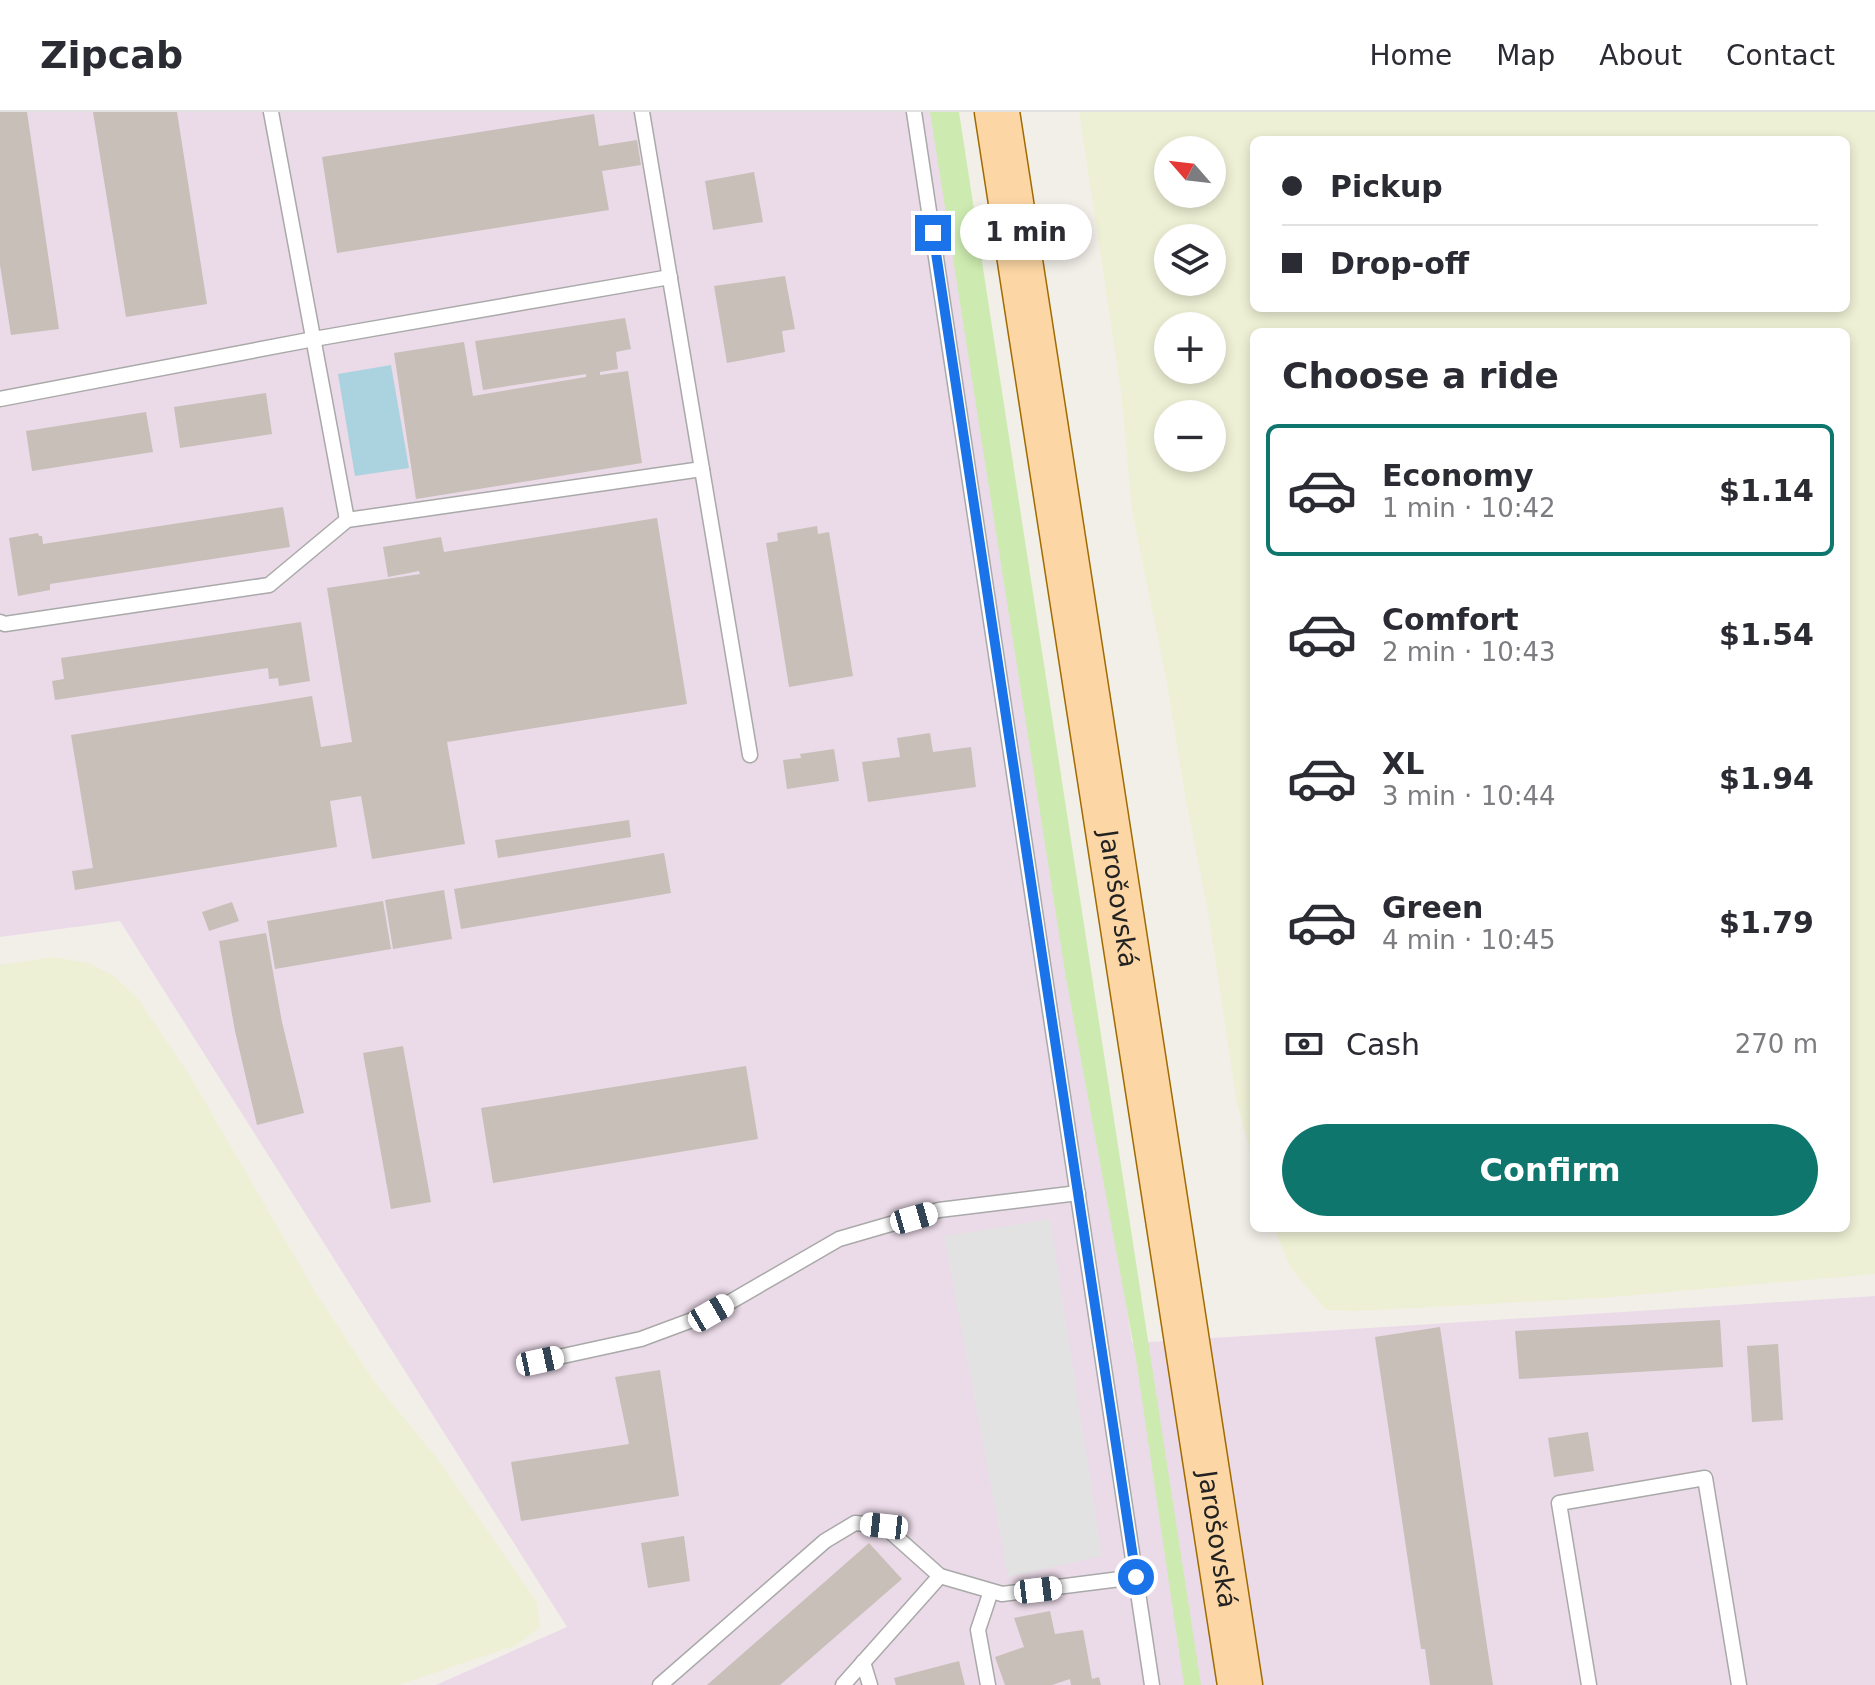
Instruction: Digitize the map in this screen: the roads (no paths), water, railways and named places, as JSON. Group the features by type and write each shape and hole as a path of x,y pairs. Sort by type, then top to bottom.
{"main road":[{"name":"Jarošovská","path":"997,112 1240,1685"}],"lane":[{"path":"271,112 347,520"},
{"path":"642,112 750,755"},
{"path":"914,112 1152,1685"},
{"path":"0,399 314,339 670,277"},
{"path":"0,622 5,624 269,585 347,520 702,469"},
{"path":"540,1361 641,1339 711,1313 839,1239 939,1210 1078,1193"},
{"path":"1589,1685 1559,1503 1705,1478 1739,1685"},
{"path":"660,1685 825,1541 855,1523 884,1526 940,1576 1002,1594 1136,1577"},
{"path":"843,1685 940,1576"},
{"path":"988,1685 978,1630 991,1591"},
{"path":"863,1662 870,1685"}],"water":[{"path":"391,365 409,468 355,476 338,374"}]}
